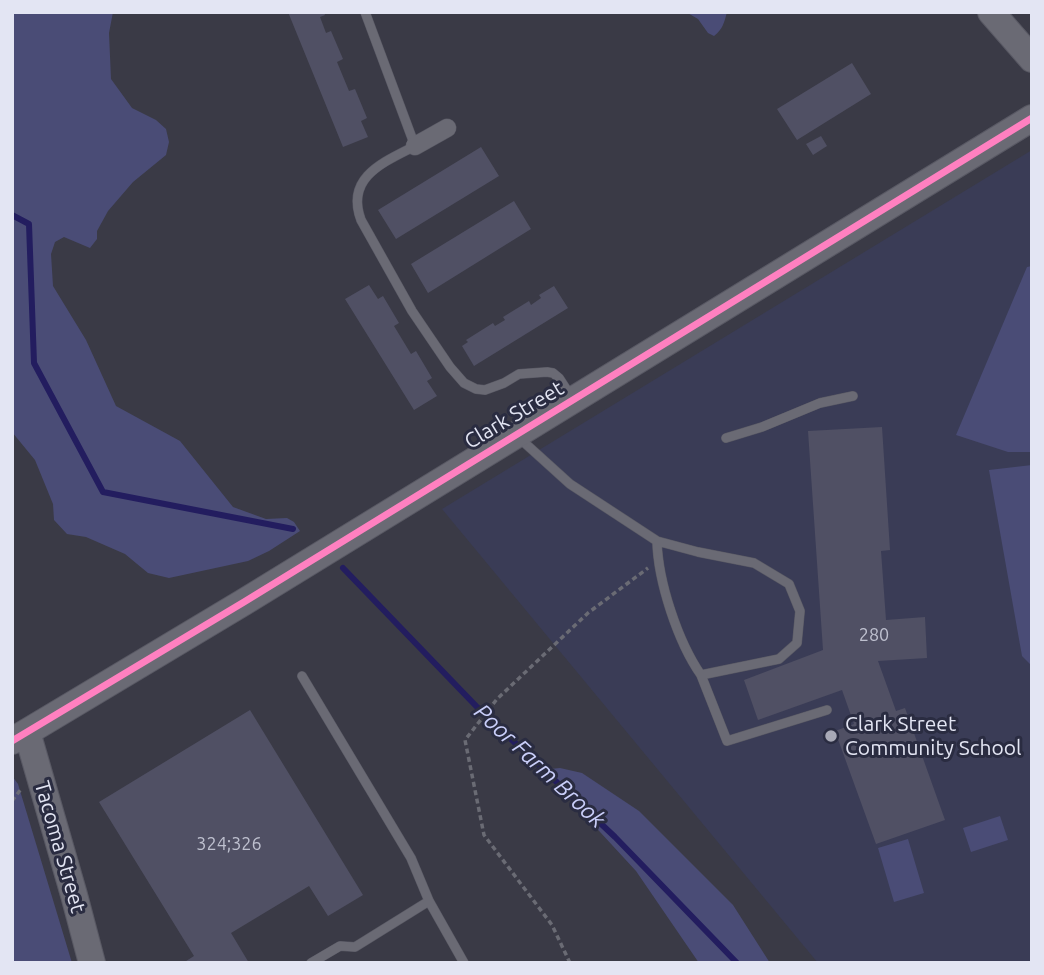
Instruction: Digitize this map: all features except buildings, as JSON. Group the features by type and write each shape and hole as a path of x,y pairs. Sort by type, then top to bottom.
{"street":[{"path":"991,12 1032,59"},
{"name":"Clark Street","path":"20,736 244,602 1032,118"},
{"path":"415,146 447,128"},
{"name":"Tacoma Street","path":"20,736 74,895 92,963"}],"lane":[{"path":"365,12 415,146 375,168 364,180 357,201 361,220 412,311 459,378 475,389 485,390 519,374 553,373 573,400"},
{"path":"726,438 762,427 820,403 853,396"},
{"path":"516,435 570,484 657,541 754,563 789,584 800,611 797,643 779,659 701,675"},
{"path":"657,541 658,561 669,603 690,660 701,675 727,741 827,710"},
{"path":"302,676 411,858 429,901 464,963"},
{"path":"311,963 340,946 355,947 429,901"}],"path":[{"path":"570,963 552,925 484,835 465,740 497,699 588,612 658,561"},
{"path":"12,801 26,785"}],"shaded area":[{"path":"12,12 113,12 109,33 111,79 132,108 156,120 166,129 169,142 166,155 133,182 108,211 97,231 97,239 90,248 64,237 55,242 51,254 53,286 86,340 116,406 180,441 233,507 266,519 287,518 294,522 300,531 248,561 169,578 148,573 125,554 86,537 67,534 54,520 53,504 35,460 12,432"},
{"path":"686,12 727,12 724,23 714,36 708,33 698,19"},
{"name":"Clark Street Community School","path":"1032,150 1032,963 818,963 442,509"},
{"path":"1032,266 1032,452 1008,452 956,435 1027,267"},
{"path":"1032,465 1032,666 1022,656 989,470"},
{"path":"560,768 582,773 639,811 733,905 770,963 699,963 636,871 550,774 550,769"},
{"path":"12,776 18,784 72,963 12,963"},
{"path":"1000,816 1008,840 971,852 963,828"},
{"path":"908,839 924,893 894,902 878,848"}],"waterway":[{"name":"Poor Farm Brook","path":"12,215 29,224 34,363 103,492 293,529"},
{"name":"Poor Farm Brook","path":"343,568 477,707 615,837 737,963"}],"cycle path":[{"path":"12,741 244,602 1032,118"}],"place":[{"name":"Clark Street Community School","path":"831,736"}]}
